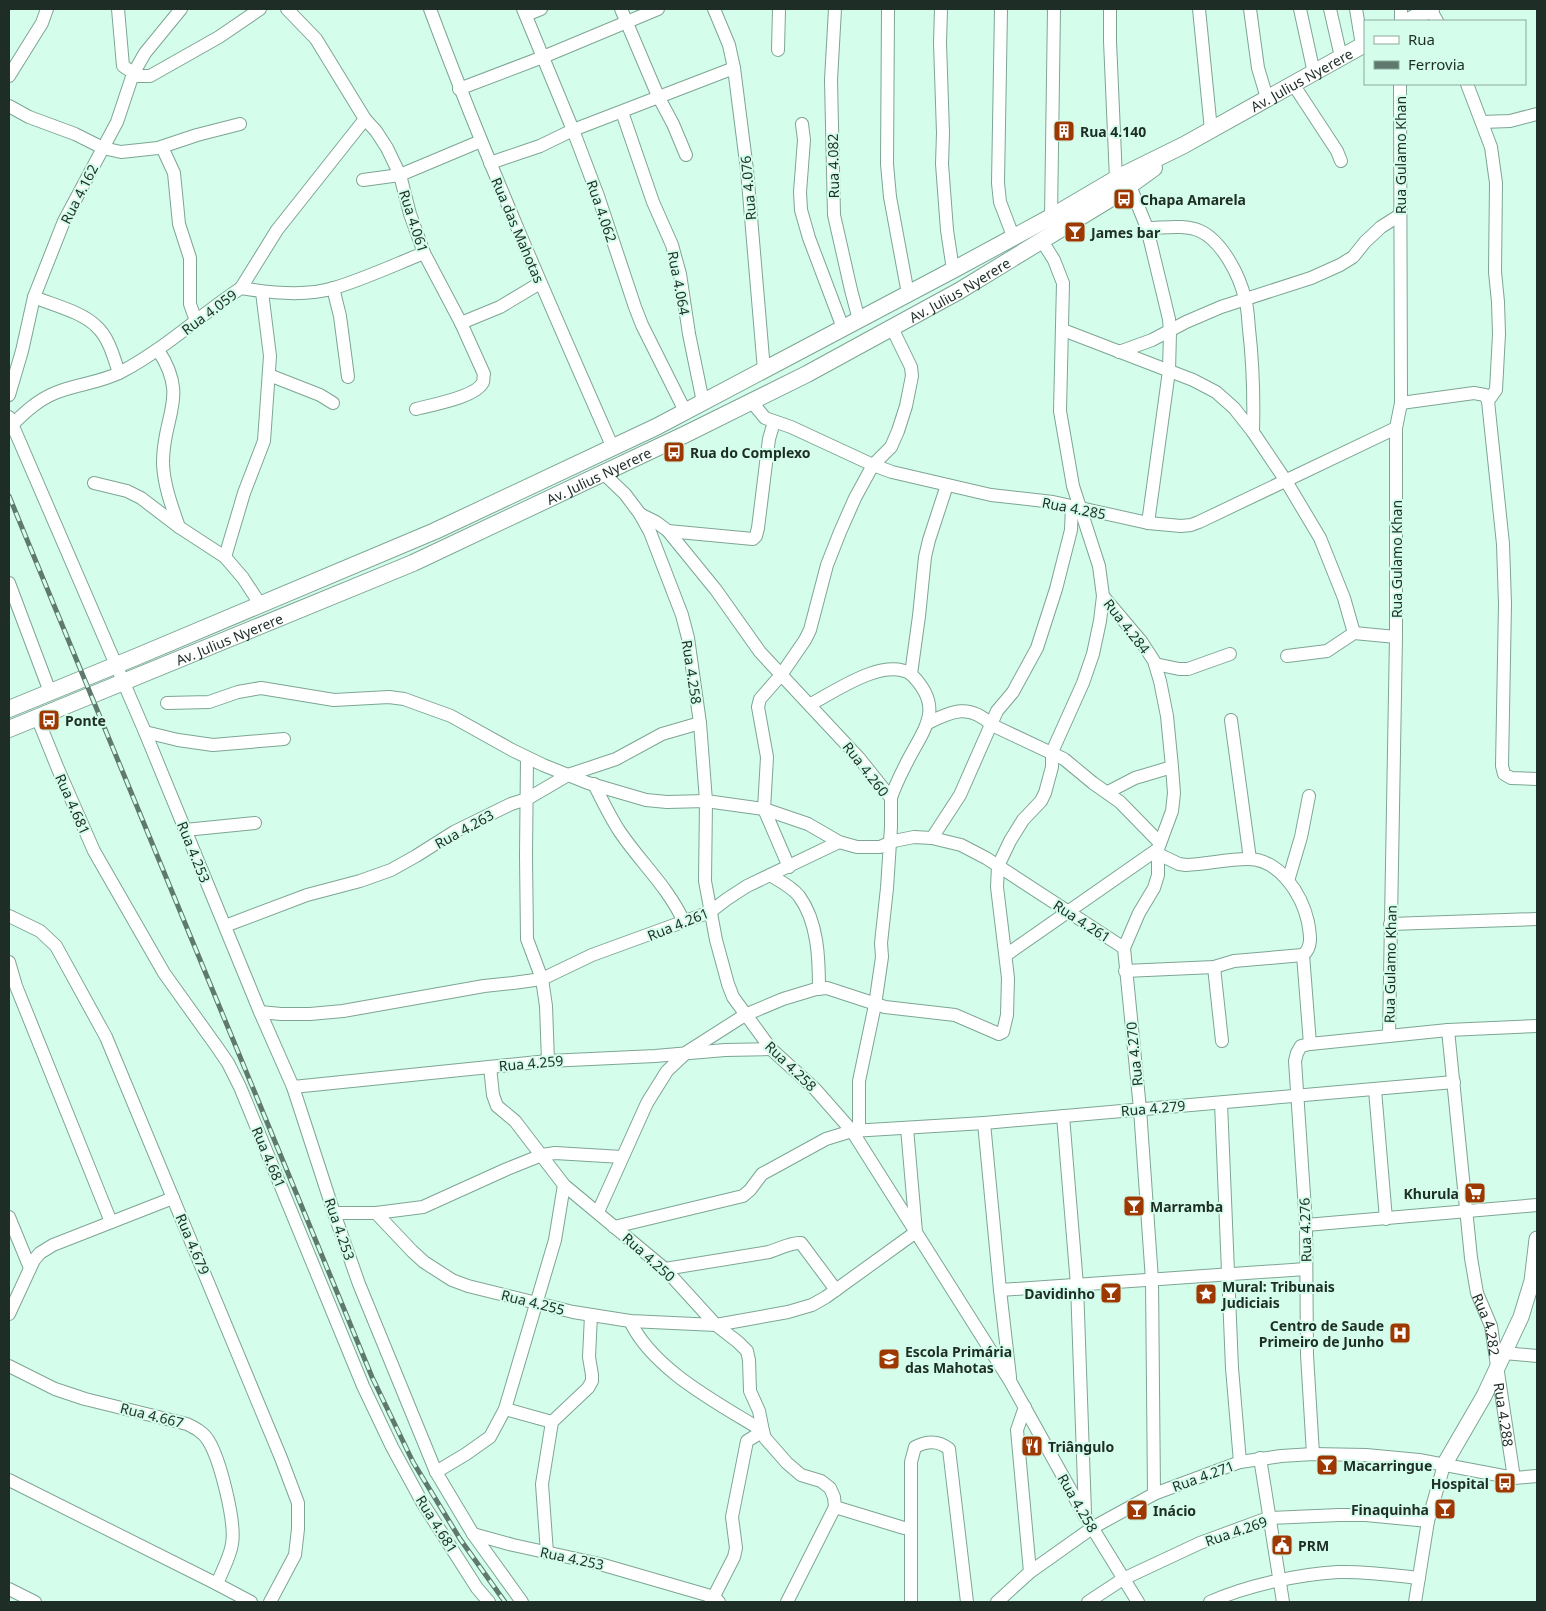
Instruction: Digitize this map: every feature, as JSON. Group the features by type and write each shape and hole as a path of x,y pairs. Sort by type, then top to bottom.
{"main road":[{"path":"1410,20 1431,9"},
{"name":"Av. Julius Nyerere","path":"9,729 413,563 604,474 807,374 960,291 1042,241 1123,183 1184,145 1363,45"},
{"name":"Av. Julius Nyerere","path":"9,709 435,531 613,448 859,320 1013,236 1123,183"}],"street":[{"path":"9,76 42,23 47,9"},
{"path":"118,9 122,63 132,74 143,77 157,73 260,9"},
{"name":"Rua 4.162","path":"9,395 34,298 64,221 117,122 132,74 145,53 181,9"},
{"name":"Rua 4.061","path":"287,9 316,38 365,119 376,131 400,174 410,214 424,253 484,374 483,382 477,389 454,400 416,409"},
{"name":"Rua das Mahotas","path":"430,9 459,88 540,283 613,448"},
{"path":"524,12 541,9"},
{"path":"621,9 658,96 673,124 686,155"},
{"path":"459,88 542,57 658,9"},
{"name":"Rua 4.076","path":"714,9 728,45 734,68 747,170 764,370"},
{"path":"778,50 779,9"},
{"name":"Rua 4.082","path":"835,9 831,80 834,215 859,320"},
{"path":"888,9 887,164 890,196 908,294"},
{"path":"941,9 942,164 947,230 953,270"},
{"path":"1001,9 998,183 1000,202 1013,236"},
{"path":"1050,217 1054,9"},
{"path":"1110,9 1110,41 1123,183 1147,228 1164,296 1170,332 1168,371 1148,523"},
{"path":"1199,9 1211,130"},
{"path":"1250,9 1258,68 1267,98"},
{"path":"1300,9 1314,73"},
{"path":"1330,9 1341,57"},
{"path":"1356,9 1363,45"},
{"name":"Rua 4.062","path":"524,12 598,196 642,325 685,411"},
{"path":"490,163 540,146 573,130 734,68"},
{"path":"1293,84 1337,151 1341,161"},
{"name":"Rua Gulamo Khan","path":"1389,1035 1396,637 1396,428 1401,402 1400,85"},
{"path":"1466,85 1491,147 1496,183 1495,272 1499,318 1496,390 1488,400"},
{"path":"9,106 29,117 74,134 103,148 121,152 151,150 240,124"},
{"name":"Rua 4.064","path":"622,112 653,202 672,245 680,274 688,334 703,402"},
{"path":"1482,122 1510,121 1537,114"},
{"path":"241,288 278,230 365,119"},
{"path":"802,124 804,140 800,192 801,210 808,238 843,328"},
{"path":"363,180 400,174 481,141"},
{"path":"162,147 174,173 180,224 190,258 190,304 196,321"},
{"path":"1120,352 1170,332 1202,315 1311,278 1347,262 1381,227 1400,215"},
{"path":"1147,228 1187,228 1198,230 1208,235 1224,252 1237,277 1245,299 1254,379 1253,432"},
{"name":"Rua 4.284","path":"1042,241 1060,271 1063,283 1060,410 1076,507 1099,566 1103,596 1141,641 1155,664 1167,716 1174,793 1172,812 1159,849 1158,875 1154,888 1120,946"},
{"name":"Rua 4.059","path":"10,421 54,393 119,373 158,350 241,288 262,292 294,292 333,288 424,253"},
{"path":"460,324 500,307 540,283"},
{"path":"333,288 340,316 348,378"},
{"path":"226,558 244,493 264,441 270,356 262,292"},
{"path":"34,298 79,315 99,328 107,342 119,373"},
{"path":"789,866 764,809 767,757 758,707 760,699 781,675 810,630 827,565 855,498 874,465 891,447 906,406 912,376 911,367 892,328"},
{"path":"1063,330 1193,380 1216,392 1234,408 1253,432 1286,481 1320,538 1344,598 1354,633"},
{"path":"158,350 166,362 173,380 173,402 163,463 169,497 179,527"},
{"path":"269,375 320,395 333,403"},
{"path":"1401,402 1474,393 1484,395 1488,400 1503,544 1505,604 1502,766 1504,774 1511,778 1537,778"},
{"name":"Rua 4.285","path":"751,401 761,415 774,422 791,427 874,465 899,474 991,495 1053,502 1148,523 1181,526 1191,525 1396,428"},
{"name":"Rua 4.253","path":"10,421 145,732 260,1012 293,1087 359,1284 436,1472 473,1534 546,1553 600,1564 714,1600"},
{"path":"668,531 753,539 756,536 769,439 774,422"},
{"name":"Rua 4.258","path":"604,474 625,494 640,514 650,532 682,615 688,638 700,723 706,801 705,881 710,912 733,997 744,1015 771,1048 816,1089 856,1131 916,1232 1010,1381 1085,1516 1138,1602"},
{"path":"94,483 126,491 141,498 179,527 226,558 243,578 260,604"},
{"path":"911,674 925,557 947,485"},
{"path":"932,838 960,795 997,711 1017,685 1038,648 1056,589 1076,507"},
{"name":"Rua 4.260","path":"640,514 668,531 716,590 760,652 859,758 890,798 892,814 881,943 882,957 875,1005 859,1081 856,1131"},
{"path":"9,583 50,692"},
{"path":"598,1212 656,1086 667,1071 687,1052 744,1015 783,999 827,988 875,1005 955,1015 1001,1034 1003,1032 1007,1015 1008,978 997,887 998,866 1023,820 1041,802 1045,793 1052,767 1052,752 1083,683 1093,654 1103,596"},
{"path":"1287,656 1327,651 1354,633 1396,637"},
{"path":"1155,664 1179,670 1188,669 1230,654"},
{"path":"810,704 876,672 894,668 904,670 918,680 928,701 928,722 922,738 902,772 890,798"},
{"path":"167,703 209,702 245,690 261,688 334,700 396,698 451,716 527,758 594,784 646,800 667,802 706,801 764,809 808,824 839,842"},
{"path":"928,722 947,714 964,710 977,714 992,725 1052,752 1120,802 1159,849 1179,864 1250,859 1263,862 1278,870 1298,896 1306,914 1310,931 1309,947 1303,955 1310,1044 1448,1030 1537,1026"},
{"name":"Rua 4.681","path":"37,717 94,851 164,973 217,1046 240,1087 364,1386 392,1447 422,1502 477,1588 489,1602"},
{"path":"1232,720 1250,859"},
{"name":"Rua 4.263","path":"225,926 307,895 360,881 390,870 454,832 511,804 527,799 568,775 616,759 662,734 700,723"},
{"path":"145,732 178,740 213,744 284,739"},
{"path":"527,758 527,939 542,978 546,1006 548,1061"},
{"path":"1108,792 1135,778 1172,767"},
{"path":"594,784 620,831 667,891 684,922"},
{"path":"1288,881 1301,837 1310,796"},
{"path":"185,830 255,823"},
{"name":"Rua 4.261","path":"260,1012 310,1014 343,1011 484,986 513,984 542,978 592,955 710,912 746,886 839,842 864,847 880,847 904,838 932,838 961,845 998,866 1120,946"},
{"path":"1006,955 1159,849"},
{"path":"770,875 798,895 808,912 814,929 817,950 819,989"},
{"name":"Rua 4.679","path":"9,916 40,931 56,946 106,1037 258,1399 298,1503 295,1555 270,1602"},
{"path":"1390,924 1537,920"},
{"name":"Rua 4.270","path":"1120,946 1125,971 1140,1110 1152,1280 1154,1494"},
{"path":"1125,971 1214,967 1234,961 1303,955"},
{"path":"9,962 16,986 110,1222"},
{"path":"1214,967 1222,1041"},
{"name":"Rua 4.282","path":"1415,1602 1428,1521 1444,1465 1484,1396 1501,1359 1491,1326 1477,1293 1471,1258 1448,1030"},
{"name":"Rua 4.276","path":"1310,1044 1302,1046 1297,1052 1295,1061 1306,1225 1307,1355 1314,1454"},
{"name":"Rua 4.259","path":"293,1087 548,1061 771,1048"},
{"name":"Rua 4.250","path":"490,1066 496,1106 514,1121 564,1185 665,1269 716,1325 747,1351 750,1391 763,1430"},
{"name":"Rua 4.279","path":"614,1226 743,1196 762,1174 826,1140 856,1131 984,1123 1454,1082"},
{"path":"1375,1090 1386,1220"},
{"path":"1221,1103 1232,1368 1240,1462"},
{"path":"1063,1116 1077,1285 1085,1516"},
{"path":"984,1123 1010,1381"},
{"path":"716,1325 788,1312 812,1304 836,1290 916,1232 907,1128"},
{"path":"334,1213 376,1213 422,1207 542,1155 565,1153 622,1157"},
{"path":"436,1472 490,1437 505,1409 559,1222 564,1185"},
{"path":"9,1314 30,1268 40,1253 110,1222 173,1198"},
{"path":"1306,1225 1386,1220 1537,1205"},
{"name":"Rua 4.255","path":"376,1213 424,1262 452,1280 468,1286 536,1304 630,1321 716,1325"},
{"path":"9,1217 30,1268"},
{"path":"1501,1359 1521,1317 1532,1281 1537,1239"},
{"path":"665,1269 769,1252 801,1242 836,1290"},
{"path":"1000,1290 1306,1269"},
{"path":"546,1553 542,1484 552,1422 588,1388 592,1381 589,1357 592,1315"},
{"path":"630,1321 643,1343 681,1378 763,1430 765,1438 787,1463 801,1475 820,1481 830,1488 835,1507 787,1602"},
{"path":"1501,1359 1537,1356"},
{"name":"Rua 4.288","path":"1501,1359 1510,1477"},
{"name":"Rua 4.667","path":"9,1366 55,1389 85,1399 187,1424 197,1429 208,1439 216,1455 232,1524 232,1544 218,1584"},
{"path":"1025,1407 1017,1430 1030,1572"},
{"path":"505,1409 552,1422"},
{"path":"714,1600 734,1557 736,1548 732,1517 747,1441 763,1430"},
{"path":"911,1602 911,1462 915,1447 924,1443 942,1443 949,1449 967,1602"},
{"name":"Rua 4.271","path":"997,1602 1030,1572 1092,1528 1154,1494 1240,1462 1260,1458 1314,1454 1366,1455 1419,1460 1510,1477 1537,1476"},
{"path":"1260,1458 1268,1518 1283,1602"},
{"path":"9,1480 251,1602"},
{"path":"835,1507 904,1528"},
{"name":"Rua 4.269","path":"1088,1602 1123,1579 1200,1543 1268,1518 1348,1515 1428,1521"},
{"path":"473,1534 522,1602"},
{"path":"1210,1602 1279,1580 1338,1572 1419,1578"},
{"path":"9,1589 35,1602"}],"railway":[{"path":"9,496 372,1377 413,1462 460,1539 505,1602"}],"place":[{"name":"Rua 4.140","path":"1064,131"},
{"name":"Chapa Amarela","path":"1124,199"},
{"name":"James bar","path":"1075,232"},
{"name":"Rua do Complexo","path":"674,452"},
{"name":"Ponte","path":"49,720"},
{"name":"Khurula","path":"1475,1193"},
{"name":"Marramba","path":"1134,1206"},
{"name":"Davidinho","path":"1111,1293"},
{"name":"Mural: Tribunais Judiciais","path":"1206,1294"},
{"name":"Centro de Saude Primeiro de Junho","path":"1400,1333"},
{"name":"Escola Primária das Mahotas","path":"889,1359"},
{"name":"Triângulo","path":"1032,1446"},
{"name":"Macarringue","path":"1327,1465"},
{"name":"Hospital","path":"1505,1483"},
{"name":"Finaquinha","path":"1445,1509"},
{"name":"Inácio","path":"1137,1510"},
{"name":"PRM","path":"1282,1545"}]}
